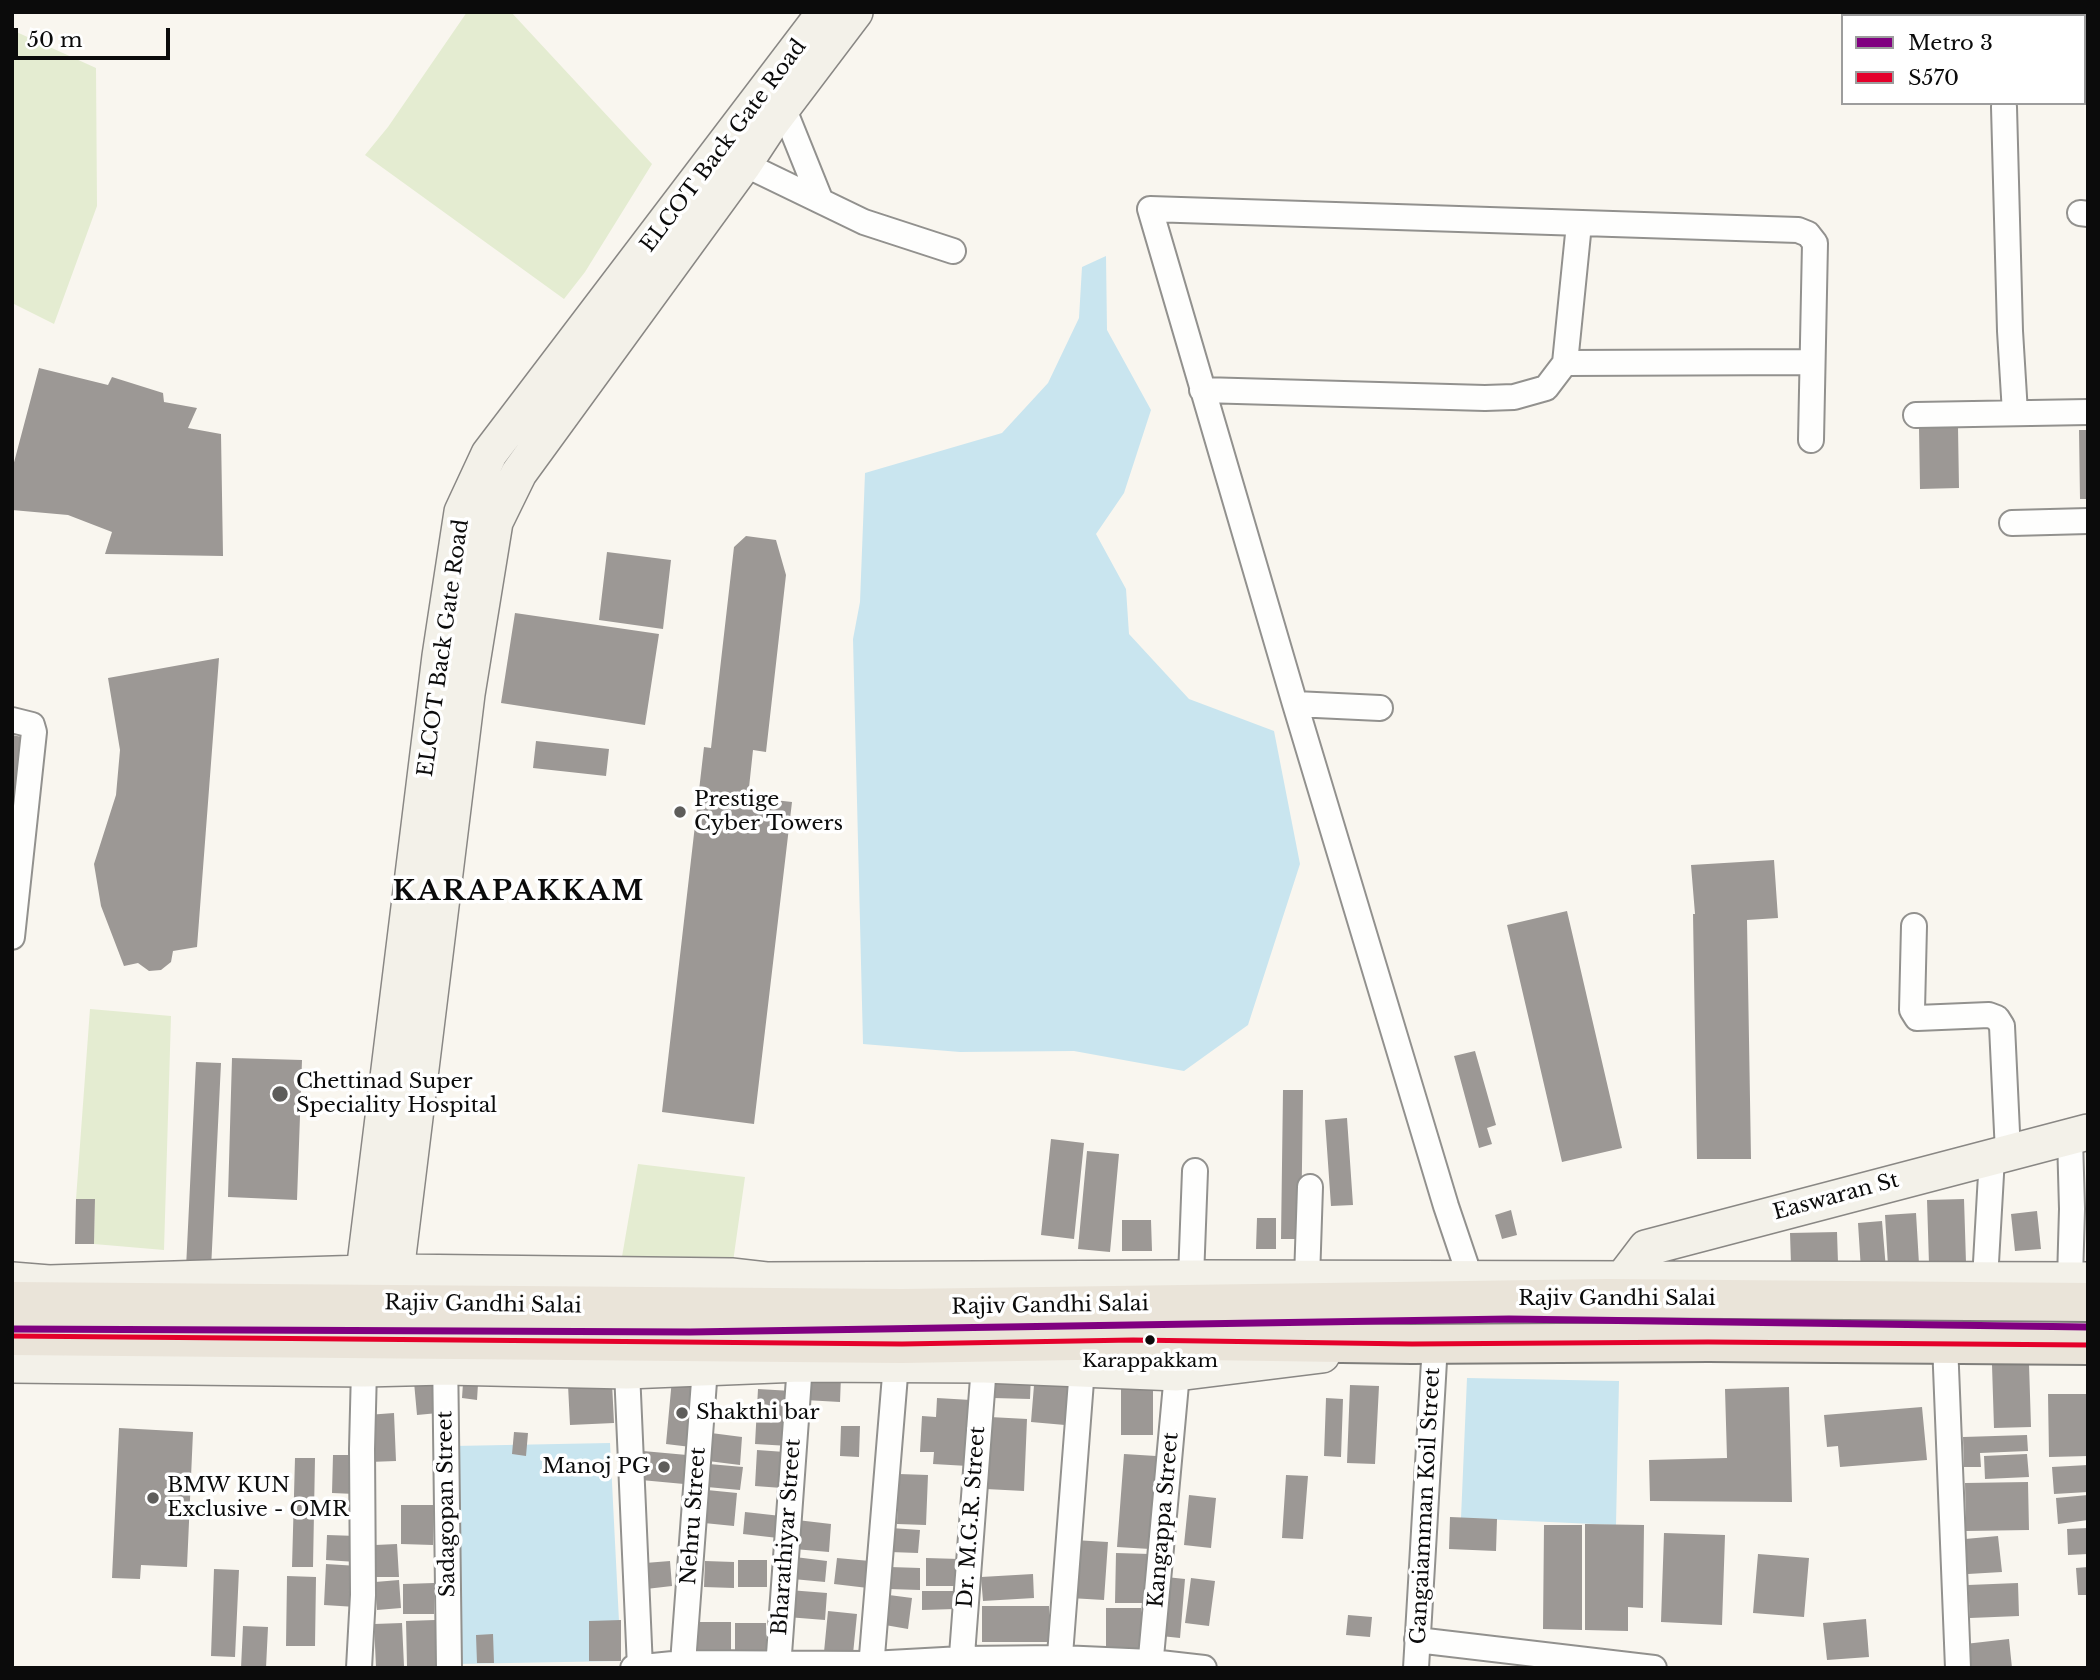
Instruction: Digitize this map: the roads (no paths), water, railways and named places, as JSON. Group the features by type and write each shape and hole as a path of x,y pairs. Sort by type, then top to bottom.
{"main road":[{"name":"Rajiv Gandhi Salai","path":"12,1301 2082,1287"},
{"name":"Rajiv Gandhi Salai","path":"12,1336 445,1353 897,1355 1133,1340 1424,1344 1635,1342 1947,1351 2088,1345"}],"street":[{"name":"ELCOT Back Gate Road","path":"380,1272 495,522 519,473 610,322 825,12"},
{"name":"ELCOT Back Gate Road","path":"610,322 744,164 783,107 855,12"},
{"path":"783,107 820,199"},
{"path":"2004,107 2015,413"},
{"path":"744,164 864,222 953,251"},
{"path":"1471,1280 1446,1206 1295,704 1150,209 1798,230 1808,234 1815,243 1811,440"},
{"path":"1202,390 1485,398 1514,397 1546,388 1565,363 1579,224"},
{"path":"1565,363 1812,362"},
{"path":"1916,415 2088,412"},
{"path":"2012,523 2088,521"},
{"path":"1295,704 1380,708"},
{"path":"12,720 32,725 34,732 12,937"},
{"path":"1914,926 1912,1010 1917,1018 1989,1015 1997,1018 2002,1026 2000,1155 1985,1280"},
{"path":"12,1280 49,1283 380,1272 731,1276 941,1294 1191,1278 1471,1280 1614,1289 1985,1280 2082,1287 2072,1209 2079,1134"},
{"name":"Easwaran St","path":"1614,1289 1646,1248 2079,1134"},
{"path":"1191,1278 1195,1171"},
{"path":"1307,1279 1310,1187"},
{"path":"12,1365 364,1368 445,1353 626,1371 800,1364 897,1355 984,1365 1177,1373 1424,1344"},
{"name":"Gangaiamman Koil Street","path":"1416,1668 1424,1344"},
{"path":"1958,1668 1947,1351 2088,1364"},
{"name":"Sadagopan Street","path":"445,1353 449,1668"},
{"path":"871,1666 897,1355"},
{"name":"Bharathiyar Street","path":"778,1666 800,1364"},
{"name":"Dr. M.G.R. Street","path":"961,1664 984,1365"},
{"path":"359,1668 363,1595 364,1368"},
{"name":"Nehru Street","path":"683,1663 705,1368"},
{"path":"1059,1663 1082,1368"},
{"path":"626,1371 640,1668"},
{"name":"Kangappa Street","path":"1151,1665 1177,1373"},
{"path":"1418,1640 1654,1668"},
{"path":"633,1668 683,1663 778,1666 1059,1663 1204,1668"}],"water":[{"path":"1106,256 1107,330 1151,410 1124,493 1096,534 1126,589 1129,634 1189,699 1274,731 1300,864 1248,1025 1184,1071 1074,1051 960,1052 863,1044 853,639 860,602 865,473 1002,433 1048,383 1079,318 1082,267"},
{"path":"1467,1378 1619,1381 1616,1525 1461,1518"},
{"path":"610,1443 621,1661 455,1664 454,1446"}],"metro line":[{"name":"3","path":"12,1329 690,1332 1509,1319 2088,1327"}],"place":[{"name":"Prestige Cyber Towers","path":"680,812"},
{"name":"Chettinad Super Speciality Hospital","path":"280,1094"},
{"name":"Karappakkam","path":"1150,1340"},
{"name":"Shakthi bar","path":"682,1413"},
{"name":"Manoj PG","path":"664,1467"},
{"name":"BMW KUN Exclusive - OMR","path":"153,1498"}],"district":[{"name":"KARAPAKKAM","path":"519,892"}]}
